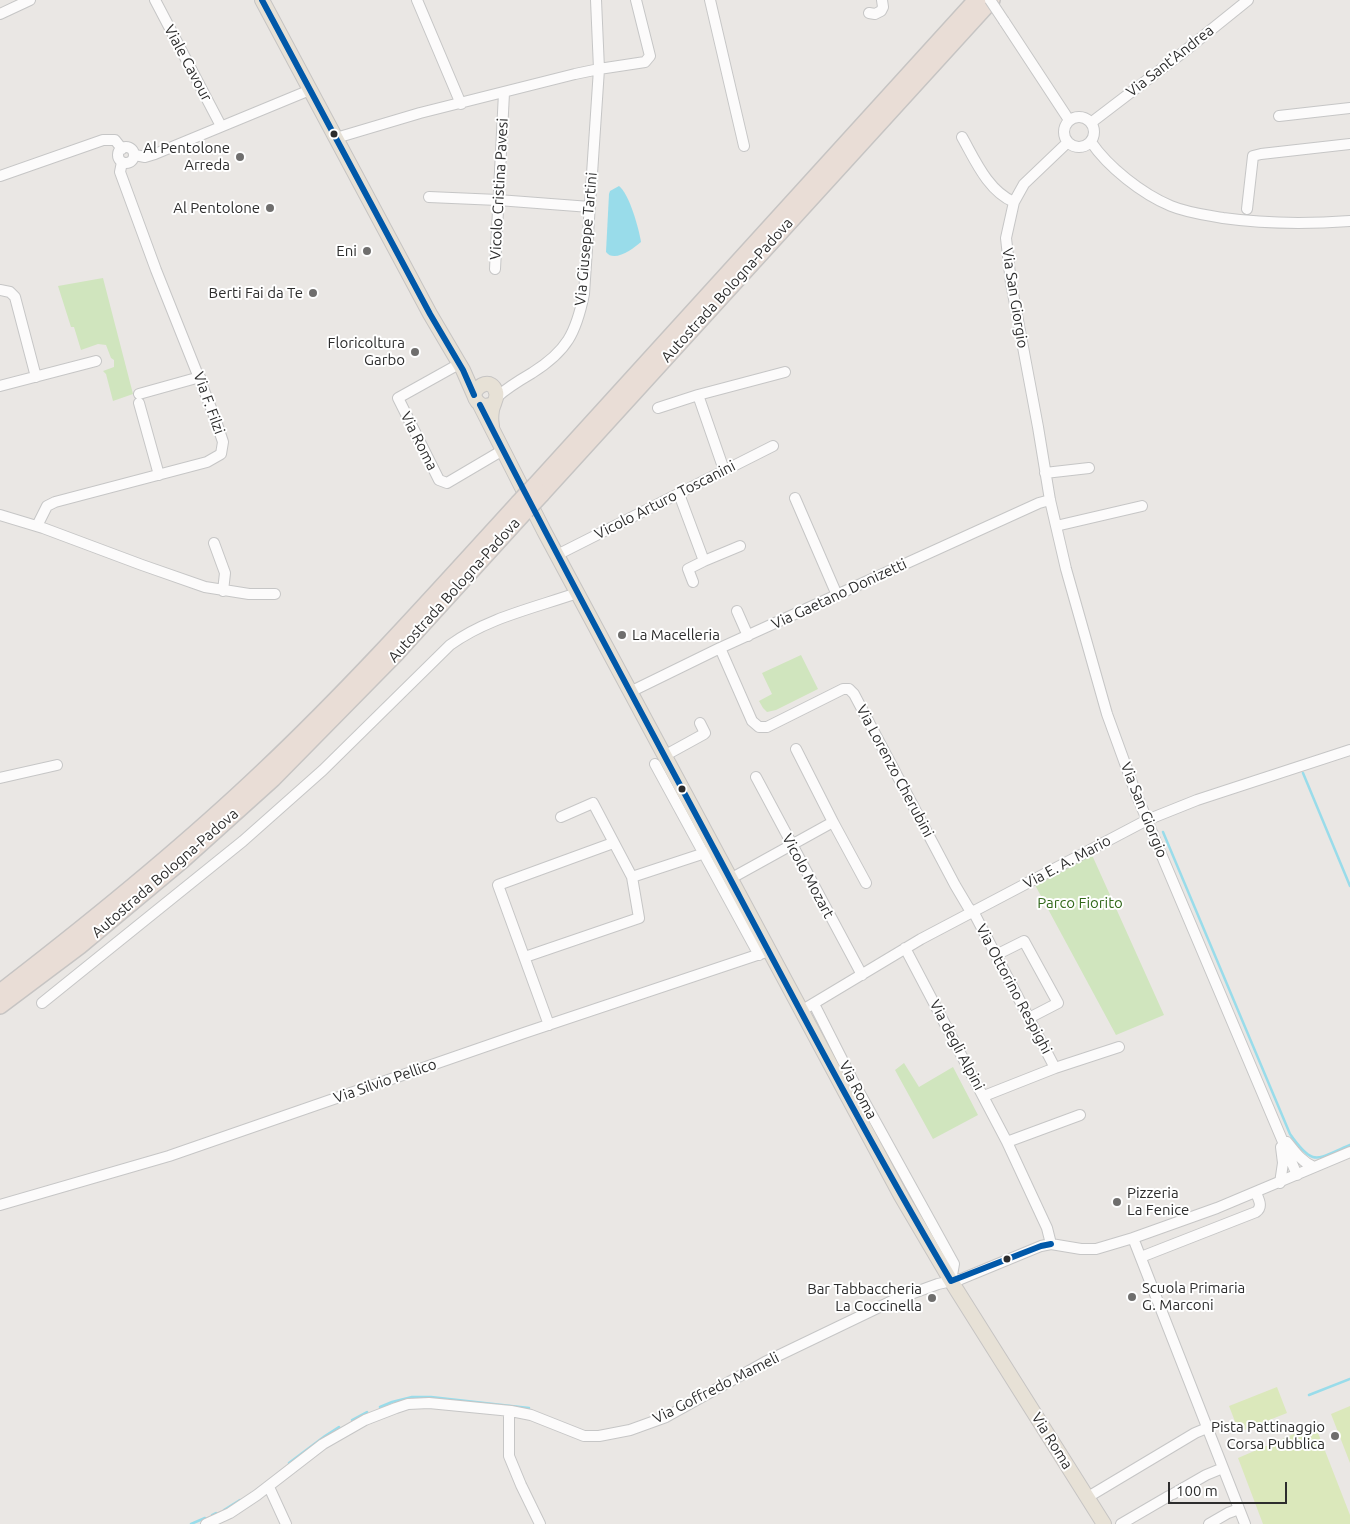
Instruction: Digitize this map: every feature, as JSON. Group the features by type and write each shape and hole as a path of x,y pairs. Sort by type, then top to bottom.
{"highway":[{"name":"Autostrada Bologna-Padova","path":"539,489 739,261 976,0"},
{"name":"Autostrada Bologna-Padova","path":"0,992 175,851 262,771 346,689 539,489 991,0"},
{"name":"Autostrada Bologna-Padova","path":"0,1006 80,946 169,872 273,778 396,654 522,507"}],"main road":[{"path":"262,0 430,314 461,367 478,382 487,395"},
{"name":"Via Roma","path":"487,395 492,429 630,692 660,760 709,852 730,879 764,953 801,1011 901,1196 951,1281 1104,1524"}],"street":[{"path":"0,14 30,0"},
{"name":"Viale Cavour","path":"155,0 221,126"},
{"path":"417,0 461,104"},
{"name":"Via Giuseppe Tartini","path":"487,395 517,381 550,360 566,343 580,316 584,294 599,69 596,0"},
{"path":"336,138 424,113 599,69 645,62 650,56 636,0"},
{"path":"710,0 744,146"},
{"path":"869,13 875,14 881,11 883,7 882,0"},
{"path":"991,0 1069,120"},
{"name":"Via Sant'Andrea","path":"1092,122 1248,0"},
{"path":"135,155 129,163 122,162 118,156 122,149 126,147 131,149 135,155 145,157 155,154 310,90"},
{"name":"Vicolo Cristina Pavesi","path":"495,269 504,93"},
{"name":"Vicolo Cristina Pavesi","path":"489,97 503,109"},
{"path":"1279,116 1350,108"},
{"path":"1081,116 1092,122 1094,132 1090,142 1077,147 1068,142 1064,128 1069,120 1081,116"},
{"path":"962,137 984,176 998,193 1014,202"},
{"path":"0,176 103,140 114,140 122,149"},
{"name":"Via San Giorgio","path":"1068,142 1024,184 1014,202 1006,238 1009,267 1050,500 1080,621 1107,714 1147,820 1297,1175"},
{"path":"1090,142 1129,181 1171,206 1200,214 1239,220 1291,224 1350,221"},
{"path":"1247,209 1253,156 1350,144"},
{"name":"Via F. Filzi","path":"37,526 48,506 55,502 207,462 221,454 223,442 200,377 156,270 120,172 122,162"},
{"path":"429,197 590,207"},
{"path":"0,290 10,292 15,297 36,377"},
{"path":"0,386 96,362"},
{"name":"Via Roma","path":"461,367 398,398 439,480 447,483 503,450"},
{"path":"658,408 698,395 785,372"},
{"path":"159,475 139,398 200,377"},
{"path":"698,395 724,470"},
{"name":"Vicolo Arturo Toscanini","path":"557,555 773,446"},
{"path":"1046,473 1089,468"},
{"path":"679,494 704,561"},
{"path":"795,498 837,596"},
{"name":"Via Gaetano Donizetti","path":"630,692 720,648 1039,503 1050,500"},
{"path":"1056,526 1142,506"},
{"path":"0,515 37,526 189,582 223,591 275,594"},
{"path":"214,543 225,573 223,591"},
{"path":"693,582 688,569 740,546"},
{"path":"42,1004 243,841 322,770 450,645 465,634 490,623 577,593"},
{"path":"737,611 748,636"},
{"name":"Via Lorenzo Cherubini","path":"720,648 752,720 759,727 768,727 843,689 849,689 854,694 955,885 972,912"},
{"path":"660,760 704,734 700,723"},
{"path":"796,749 866,883"},
{"name":"Via E. A. Mario","path":"801,1011 921,938 1147,820 1197,800 1350,750"},
{"path":"0,778 56,765"},
{"name":"Vicolo Mozart","path":"756,777 862,975"},
{"path":"525,957 639,918 632,877 593,803 562,817"},
{"path":"730,879 834,822"},
{"path":"549,1025 498,885 613,843"},
{"path":"632,877 709,852"},
{"name":"Via Roma","path":"709,852 764,953"},
{"name":"Via Ottorino Respighi","path":"972,912 1055,1068"},
{"path":"996,955 1024,942 1058,1003 1029,1018"},
{"name":"Via degli Alpini","path":"905,948 1007,1142 1047,1228 1051,1244"},
{"name":"Via Silvio Pellico","path":"0,1205 169,1156 764,953"},
{"name":"Via Roma","path":"814,1004 853,1081 954,1264 951,1281"},
{"path":"984,1096 1055,1068 1119,1047"},
{"path":"1007,1142 1080,1115"},
{"name":"Via San Giorgio","path":"1280,1134 1298,1156 1314,1167"},
{"name":"Via San Giorgio","path":"1280,1134 1283,1163 1280,1183"},
{"path":"1051,1244 1081,1249 1096,1249 1133,1238 1256,1193 1350,1152"},
{"path":"1141,1257 1256,1212 1261,1206 1256,1193"},
{"path":"1196,1216 1203,1233"},
{"path":"1133,1238 1244,1524"},
{"name":"Via Goffredo Mameli","path":"206,1524 230,1513 269,1487 324,1444 365,1420 408,1404 429,1403 531,1415 584,1436 599,1436 630,1430 666,1416 765,1362 894,1300 980,1271 1041,1246 1051,1244"},
{"path":"509,1411 509,1456 520,1485 540,1524"},
{"path":"1088,1497 1195,1433 1207,1428"},
{"path":"1121,1524 1206,1475 1223,1468"},
{"path":"269,1487 286,1524"},
{"path":"1209,1524 1228,1512 1238,1509"}],"green space":[{"path":"103,278 133,394 113,401 106,374 103,371 114,367 114,360 111,358 106,345 98,344 81,350 74,327 71,327 58,286"},
{"path":"801,655 818,689 776,710 767,712 759,701 772,694 762,673"},
{"name":"Parco Fiorito","path":"1092,855 1164,1015 1116,1035 1035,885"},
{"path":"904,1063 919,1087 953,1067 978,1115 933,1139 895,1070"},
{"path":"1277,1387 1287,1413 1239,1432 1229,1406"},
{"path":"1350,1406 1350,1463 1331,1414"},
{"path":"1315,1425 1350,1515 1350,1524 1263,1524 1238,1458"}],"water":[{"path":"619,186 630,203 641,242 624,254 614,256 606,252 609,194 610,191"}],"waterway":[{"path":"1303,773 1350,886"},
{"path":"1163,832 1290,1134 1305,1152 1316,1158 1350,1145"},
{"path":"1309,1395 1350,1379"},
{"path":"380,1407 412,1397 431,1397 529,1408"},
{"path":"352,1420 367,1412"},
{"path":"289,1463 339,1427"},
{"path":"224,1510 240,1500"},
{"path":"212,1515 216,1513"},
{"path":"191,1524 205,1518"}],"transit line":[{"path":"262,0 430,314 463,370 474,395"},
{"path":"480,405 568,575 804,1017 861,1123 951,1281 1041,1246 1051,1244"}],"place":[{"name":"Al Pentolone Arreda","path":"240,157"},
{"name":"Al Pentolone","path":"270,208"},
{"name":"Eni","path":"367,251"},
{"name":"Berti Fai da Te","path":"313,293"},
{"name":"Floricoltura Garbo","path":"415,352"},
{"name":"La Macelleria","path":"622,635"},
{"name":"Pizzeria La Fenice","path":"1117,1202"},
{"name":"Scuola Primaria G. Marconi","path":"1132,1297"},
{"name":"Bar Tabbaccheria La Coccinella","path":"932,1298"},
{"name":"Pista Pattinaggio Corsa Pubblica","path":"1335,1436"}]}
